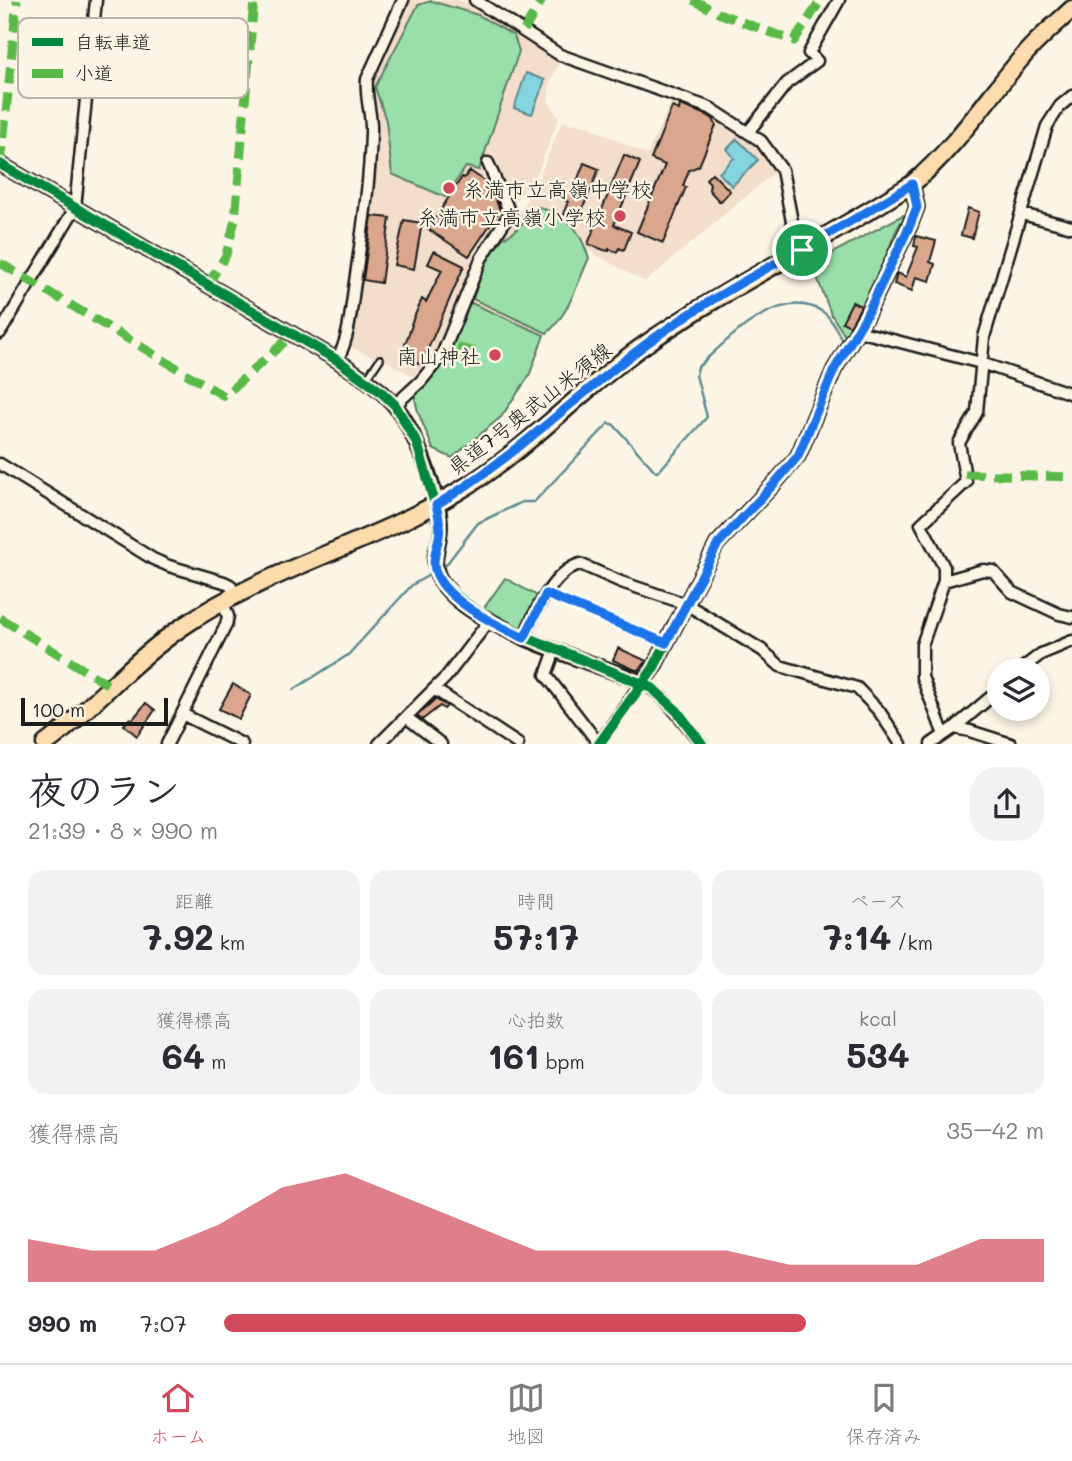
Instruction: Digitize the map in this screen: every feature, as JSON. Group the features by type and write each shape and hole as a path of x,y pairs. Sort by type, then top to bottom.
{"main road":[{"name":"県道7号奥武山米須線","path":"45,744 160,643 184,626 230,599 436,505 498,466 615,367 673,325 912,184 940,159 973,121 1024,55 1072,8"}],"street":[{"path":"94,18 96,0"},
{"path":"337,360 343,349 353,297 368,175 372,129 365,92 367,79 403,0"},
{"path":"475,0 560,55 710,108 749,131 772,152 782,170 795,237 802,250"},
{"path":"749,131 787,83 817,61 809,53 839,0"},
{"path":"1069,0 1072,8"},
{"path":"944,735 922,677 922,645 944,581 944,567 921,524 966,482 959,443 977,412 984,337 1049,119 1072,96"},
{"path":"0,333 75,208 86,98"},
{"path":"395,405 421,382 442,355 481,259 510,213 488,163"},
{"path":"0,164 337,360 366,381 395,405 417,443 440,526 434,568 441,582 489,621 524,638 642,682 671,704 702,744"},
{"path":"555,650 546,675 599,744 653,669 718,544 798,456 834,370 858,331 910,225 917,207 912,184"},
{"path":"1022,214 1072,227"},
{"path":"858,331 981,363 1072,394"},
{"path":"0,464 153,559 230,585 226,625 167,744"},
{"path":"524,638 546,594 571,567 580,564 621,582 686,604 762,650 780,666 858,688 879,711 901,744"},
{"path":"944,581 983,570 993,571 1012,592 1059,614 1072,617"},
{"path":"379,744 435,690 489,621"},
{"path":"1036,658 1072,641"},
{"path":"435,690 518,744"},
{"path":"931,744 987,700"},
{"path":"182,714 242,744"},
{"path":"406,717 441,744"},
{"path":"954,728 1011,744"}],"lane":[{"path":"366,381 380,359"},
{"path":"546,594 666,643"}],"shaded area":[{"name":"糸満市立高嶺中学校","path":"410,0 456,0 480,6 561,60 550,82 548,100 559,118 538,172 507,212 428,368 416,378 388,362 349,347 348,344 360,285 374,173 377,130 371,82"},
{"name":"糸満市立高嶺小学校","path":"673,98 700,108 748,137 766,151 777,170 645,282 587,250 544,335 469,302 484,262 533,191 562,122 588,126 647,155"}],"green space":[{"path":"431,1 478,15 514,36 519,51 479,170 466,167 445,197 392,174 386,121 375,87 418,5"},
{"path":"539,207 572,225 589,258 567,308 547,333 473,299 485,263 502,239 514,232"},
{"path":"903,215 871,293 847,339 831,314 812,264"},
{"path":"469,302 544,335 529,376 501,417 452,458 433,449 414,394 431,379"},
{"path":"505,578 539,597 522,629 484,608"}],"water":[{"path":"526,73 545,80 532,114 514,108"},
{"path":"737,139 758,160 732,186 719,173 734,158 727,149"}],"building":[{"path":"680,105 707,115 716,125 699,166 689,170 683,186 686,187 663,243 637,232 665,165 651,159 672,107 679,110"},
{"path":"624,155 640,162 614,225 631,232 624,250 619,248 617,252 588,244"},
{"path":"584,163 599,169 578,220 563,214 568,202 562,199 565,191 572,194"},
{"path":"470,171 489,184 500,210 469,256 428,229 462,177"},
{"path":"712,173 730,191 720,202 709,190 710,183 706,179"},
{"path":"968,208 979,212 972,238 961,235"},
{"path":"372,216 390,218 381,283 363,280"},
{"path":"404,220 422,223 414,269 394,265"},
{"path":"916,236 936,241 930,262 935,264 930,281 916,277 912,291 894,284 897,273 906,277 918,247 914,246"},
{"path":"434,251 464,266 421,365 405,357 409,346 405,344 422,299 426,302 442,270 428,264"},
{"path":"852,302 861,306 850,326 842,322"},
{"path":"618,648 647,661 638,671 613,660"},
{"path":"233,684 251,695 239,719 219,709"},
{"path":"435,699 447,706 444,709 440,706 422,720 417,716"},
{"path":"146,703 155,710 137,736 124,725 130,718 132,720"}],"waterway":[{"path":"440,569 478,523 522,502 534,502 609,423 614,425 656,472 659,471 707,417 696,375 698,367 755,319 789,305 806,305 823,312 845,343"},
{"path":"293,690 348,655 412,585 431,574"}],"marked path":[{"path":"1,165 17,0"},
{"path":"248,69 254,0"},
{"path":"524,30 542,0"},
{"path":"693,0 718,13 794,41 821,0"},
{"path":"207,286 226,255 235,220 246,98"},
{"path":"0,263 224,396 292,335"},
{"path":"457,348 483,353"},
{"path":"965,474 1072,477"},
{"path":"0,618 110,686"}],"cycle path":[{"path":"0,164 337,360 380,391 395,405 417,443 439,518 434,568 441,582 494,624 652,688 677,711 702,744"},
{"path":"599,744 653,669 717,544 798,456 834,370 866,316 910,225 917,207 912,184"}],"place":[{"name":"糸満市立高嶺中学校","path":"449,188"},
{"name":"糸満市立高嶺小学校","path":"620,216"},
{"name":"南山神社","path":"495,355"}],"route":[{"path":"912,184 917,207 910,225 866,316 834,370 798,456 718,544 666,643 546,594 524,638 489,621 441,582 434,568 440,526 436,505 498,466 615,367 673,325 802,250 912,184"}]}
